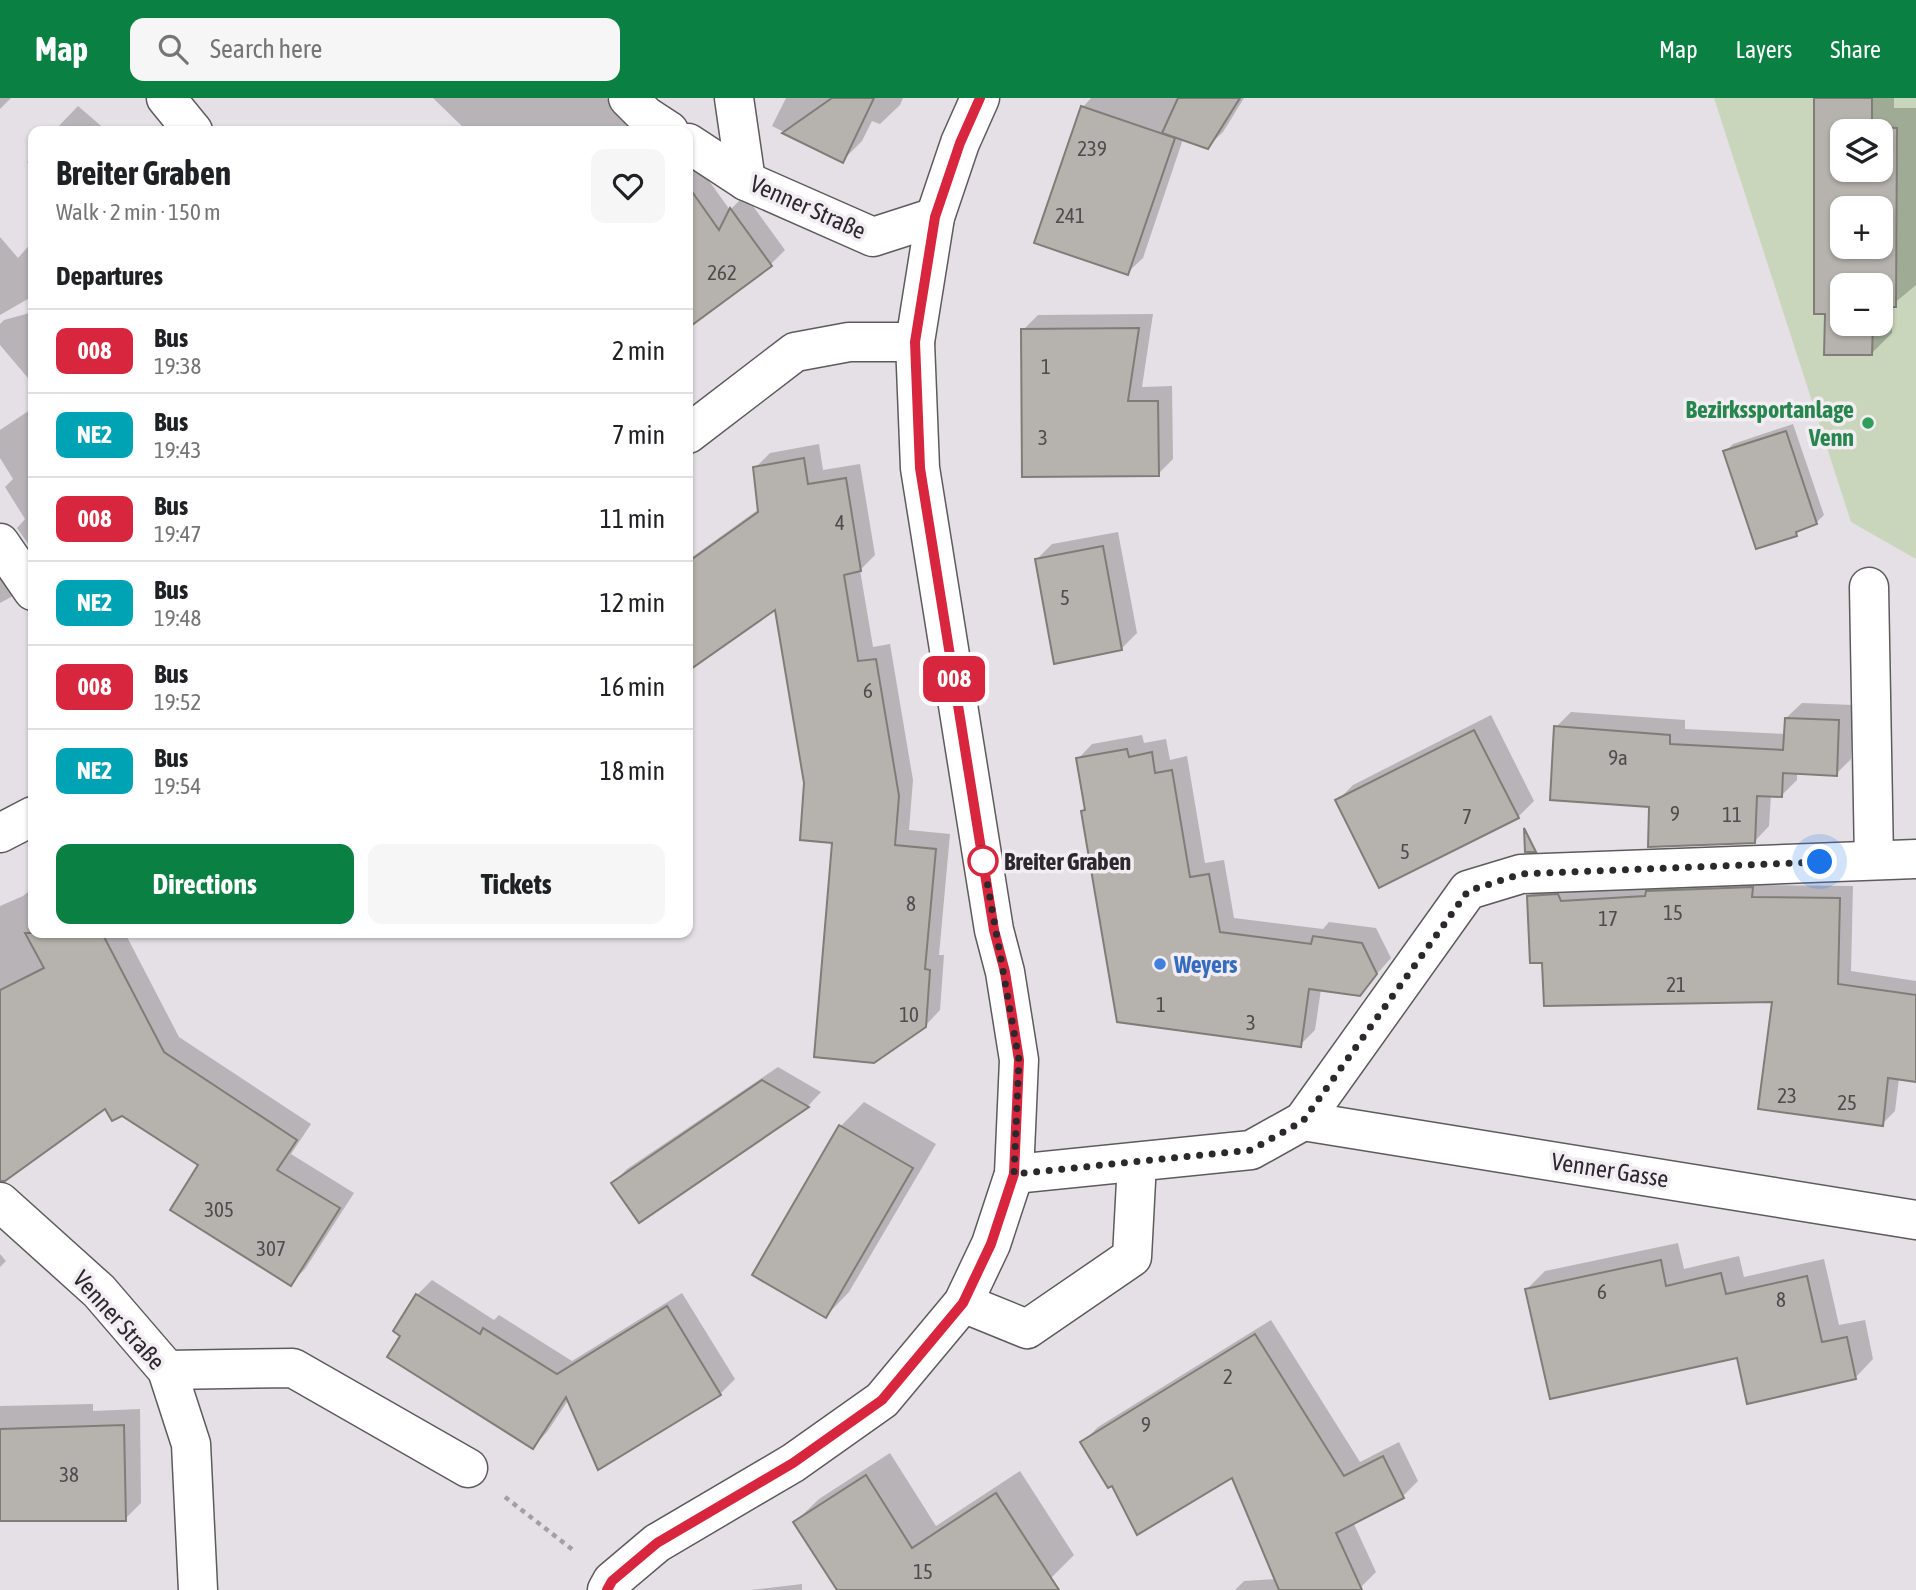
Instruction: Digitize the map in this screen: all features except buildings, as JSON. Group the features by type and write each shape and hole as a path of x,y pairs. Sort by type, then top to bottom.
{"street":[{"path":"166,98 189,126"},
{"path":"628,98 646,116 661,126"},
{"path":"734,98 746,181"},
{"path":"609,1586 657,1543 793,1463 882,1400 963,1303 991,1244 1014,1174 1019,1060 1005,972 994,930 920,468 915,342 935,217 960,143 980,98"},
{"name":"Venner Straße","path":"693,146 746,181 873,237 935,217"},
{"path":"693,430 795,352 849,342 915,342"},
{"path":"0,543 28,584"},
{"path":"1869,587 1874,860"},
{"path":"0,833 28,819"},
{"path":"1014,1174 1251,1150 1303,1121 1468,891 1521,874 1916,859"},
{"name":"Venner Gasse","path":"1303,1121 1916,1220"},
{"path":"963,1303 1027,1329 1132,1257 1137,1162"},
{"name":"Venner Straße","path":"0,1202 99,1291 167,1370 191,1444 198,1590"},
{"path":"167,1370 293,1368 468,1468"}],"path":[{"path":"468,1468 609,1586"}],"green space":[{"name":"Bezirkssportanlage Venn","path":"1714,98 1916,98 1916,559 1851,522"}],"bus line":[{"name":"008","path":"607,1590 612,1581 657,1543 793,1463 882,1400 963,1303 991,1244 1014,1174 1019,1060 1005,972 994,930 920,468 915,342 935,217 960,143 980,98"}],"place":[{"name":"Bezirkssportanlage Venn","path":"1868,423"},
{"name":"Breiter Graben","path":"983,861"},
{"name":"Weyers","path":"1160,964"}],"route":[{"path":"983,861 981,848 1019,1060 1014,1174 1251,1150 1303,1121 1468,891 1521,874 1820,862"}]}
